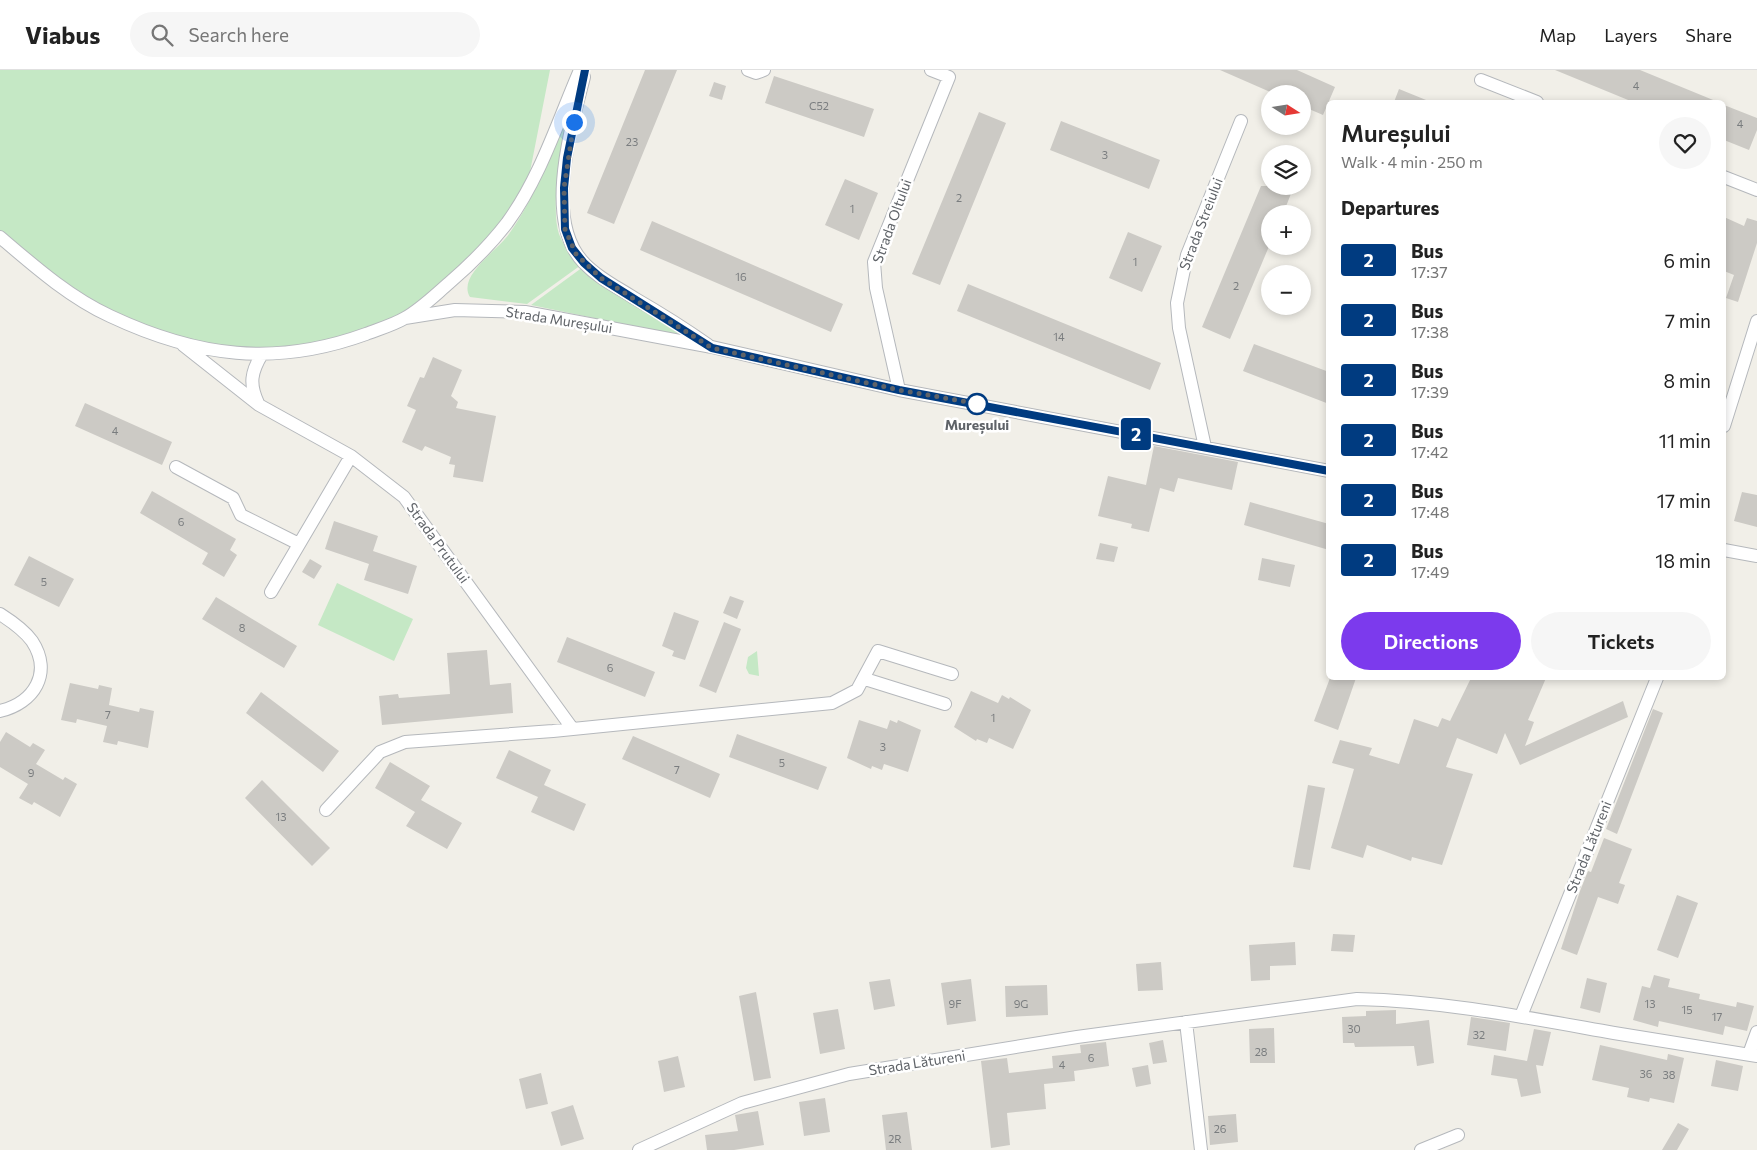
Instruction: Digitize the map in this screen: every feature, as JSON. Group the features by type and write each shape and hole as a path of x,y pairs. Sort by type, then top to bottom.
{"street":[{"path":"0,237 44,274 88,304 109,316 180,343 205,348 262,354 306,352 328,346 405,318 462,272 506,223 526,192 580,70"},
{"name":"Strada Mureșului","path":"585,70 569,149 564,188 565,229 572,248 584,263 601,278 712,348"},
{"path":"748,70 756,73 764,70"},
{"name":"Strada Oltului","path":"899,390 876,288 874,262 949,77 931,70"},
{"path":"1481,80 1532,100"},
{"name":"Strada Streiului","path":"1205,447 1179,328 1179,287 1192,239 1241,121"},
{"path":"1726,178 1757,190"},
{"name":"Strada Mureșului","path":"405,318 455,310 525,312 712,348 899,390 1326,470"},
{"path":"1726,412 1728,397 1757,321"},
{"name":"Strada Prutului","path":"180,343 259,405 351,456 395,488 413,507 572,728"},
{"path":"259,405 251,384 256,363 262,354"},
{"path":"271,592 351,456"},
{"path":"176,467 233,498 241,515 299,544"},
{"path":"1726,550 1757,556"},
{"path":"0,614 32,640 37,651 40,675 36,687 27,699 12,708 0,710"},
{"path":"326,810 380,752 392,746 419,740 572,728 832,703 857,690 865,679 878,651 952,674"},
{"path":"865,679 946,704"},
{"name":"Strada Lătureni","path":"1520,1016 1656,680"},
{"name":"Strada Lătureni","path":"639,1150 659,1146 742,1103 849,1074 1078,1037 1357,999 1447,1005 1670,1043 1753,1055 1757,1032"},
{"path":"1186,1022 1201,1150"},
{"path":"1421,1150 1458,1135"}],"green space":[{"path":"0,70 550,70 526,192 507,223 405,318 328,347 229,352 109,316 0,237"},
{"path":"570,103 559,170 556,221 563,243 581,265 527,304 470,297 467,289 473,272 503,241 519,219 536,187"},
{"path":"583,267 679,332 676,335 531,305"},
{"path":"337,583 413,619 394,661 318,625"},
{"path":"757,651 759,676 749,674 746,668 748,657"}],"building":[{"path":"645,70 677,70 614,224 587,213"},
{"path":"1220,70 1297,70 1335,87 1329,100 1326,100 1326,108 1323,115 1311,110 1311,85 1261,85 1261,88"},
{"path":"1555,70 1640,70 1713,100 1628,100"},
{"path":"774,76 874,109 864,137 765,103"},
{"path":"714,82 726,86 722,100 709,96"},
{"path":"1399,89 1426,100 1395,100"},
{"path":"1726,106 1757,118 1757,130 1749,150 1726,141"},
{"path":"979,112 1006,123 940,285 912,274"},
{"path":"1061,121 1160,160 1149,189 1050,150"},
{"path":"845,179 878,193 859,240 825,225"},
{"path":"1261,186 1261,195 1290,195 1287,205 1261,205 1261,255 1265,255 1230,339 1202,327"},
{"path":"1726,218 1744,226 1747,218 1757,221 1757,243 1738,302 1726,298 1734,275 1726,272"},
{"path":"652,221 843,304 831,332 640,250"},
{"path":"1128,232 1162,246 1142,292 1109,278"},
{"path":"968,284 1161,363 1150,390 957,311"},
{"path":"1254,344 1326,371 1326,403 1243,371"},
{"path":"433,357 462,370 451,396 458,402 456,408 496,416 483,482 453,477 455,465 449,464 451,457 425,446 422,451 402,442 416,410 407,406 420,377 424,378"},
{"path":"85,403 172,442 162,465 75,426"},
{"path":"1154,446 1238,462 1232,490 1178,478 1174,492 1160,488 1149,532 1131,528 1132,524 1098,516 1108,476 1146,485"},
{"path":"152,491 236,539 230,550 237,555 224,577 202,564 208,553 140,513"},
{"path":"1742,492 1757,495 1757,527 1734,521"},
{"path":"1250,502 1326,523 1326,549 1244,525"},
{"path":"334,521 378,536 373,551 417,566 408,594 364,580 369,564 325,549"},
{"path":"1100,543 1118,547 1114,562 1096,559"},
{"path":"29,556 74,579 59,607 14,585"},
{"path":"1262,558 1295,565 1290,587 1258,580"},
{"path":"310,559 322,566 314,579 302,572"},
{"path":"730,596 744,601 737,619 723,613"},
{"path":"216,597 297,646 284,668 202,619"},
{"path":"674,612 699,621 685,660 672,656 674,651 662,646"},
{"path":"724,622 741,629 716,693 699,686"},
{"path":"567,637 655,672 645,697 557,662"},
{"path":"487,650 490,685 511,683 513,713 382,725 379,696 398,694 399,698 450,694 447,653"},
{"path":"1329,680 1355,680 1338,730 1314,721"},
{"path":"1470,680 1545,680 1528,720 1534,722 1525,746 1623,701 1628,717 1520,765 1505,733 1497,754 1457,738 1446,767 1473,774 1442,865 1412,857 1411,861 1367,845 1363,858 1331,848 1354,769 1332,763 1340,740 1372,748 1369,755 1399,764 1414,719 1438,727 1442,718 1450,721"},
{"path":"70,683 98,689 99,685 112,688 109,705 139,712 140,708 154,711 148,748 118,741 117,745 103,742 107,726 77,719 76,723 61,720"},
{"path":"971,691 998,703 1002,695 1009,699 1010,697 1031,710 1013,749 989,738 987,743 977,739 976,741 954,727"},
{"path":"261,692 339,751 323,772 246,713"},
{"path":"1653,709 1663,713 1617,834 1606,829"},
{"path":"859,720 887,729 890,720 897,723 898,720 921,730 908,772 884,764 882,770 872,766 871,769 847,758"},
{"path":"6,732 30,747 33,743 45,750 36,764 63,780 65,777 77,784 60,817 34,802 32,805 19,798 28,784 0,767 0,742"},
{"path":"737,734 827,767 818,790 729,757"},
{"path":"633,736 720,774 710,798 622,759"},
{"path":"509,750 551,770 544,785 586,804 574,831 531,812 538,797 496,778"},
{"path":"390,762 430,786 421,800 462,823 447,849 406,826 415,812 375,788"},
{"path":"262,780 330,848 312,866 245,798"},
{"path":"1308,785 1325,788 1310,870 1293,867"},
{"path":"1604,838 1632,849 1619,883 1625,885 1618,904 1598,897 1577,955 1561,949 1580,891 1588,871 1591,872"},
{"path":"1677,895 1698,903 1678,958 1657,950"},
{"path":"1333,934 1355,935 1353,952 1331,951"},
{"path":"1295,942 1296,965 1270,966 1270,980 1251,981 1249,945"},
{"path":"1161,962 1163,990 1138,991 1136,964"},
{"path":"1654,975 1670,979 1668,987 1700,994 1699,999 1736,1007 1737,1002 1754,1006 1747,1031 1725,1026 1723,1035 1659,1021 1658,1027 1633,1020 1642,986 1650,988"},
{"path":"1587,978 1607,983 1600,1013 1580,1008"},
{"path":"890,979 895,1006 874,1010 869,982"},
{"path":"971,979 976,1021 947,1025 941,983"},
{"path":"1047,985 1048,1015 1006,1017 1005,986"},
{"path":"756,992 771,1078 754,1081 739,996"},
{"path":"838,1009 845,1049 820,1054 813,1013"},
{"path":"1396,1010 1396,1024 1429,1020 1434,1063 1417,1066 1414,1046 1355,1047 1354,1043 1343,1043 1342,1017 1366,1016 1366,1011"},
{"path":"1471,1017 1510,1023 1506,1051 1467,1045"},
{"path":"1274,1028 1275,1063 1250,1063 1249,1029"},
{"path":"1534,1029 1551,1032 1543,1066 1536,1065 1541,1093 1521,1097 1517,1079 1491,1075 1494,1055 1527,1061"},
{"path":"1163,1040 1167,1062 1153,1064 1149,1043"},
{"path":"1106,1042 1109,1066 1074,1071 1075,1081 1044,1084 1046,1109 1007,1113 1010,1145 991,1148 981,1061 1007,1058 1009,1073 1053,1068 1052,1056 1081,1053 1080,1045"},
{"path":"1600,1045 1667,1060 1668,1054 1684,1058 1674,1103 1650,1098 1649,1102 1627,1097 1629,1088 1592,1080"},
{"path":"678,1056 685,1087 664,1092 658,1061"},
{"path":"1716,1060 1743,1066 1738,1091 1711,1086"},
{"path":"1148,1065 1151,1084 1136,1087 1132,1068"},
{"path":"541,1073 548,1104 526,1109 519,1079"},
{"path":"825,1098 830,1132 804,1136 799,1102"},
{"path":"573,1105 584,1139 561,1146 551,1112"},
{"path":"758,1111 764,1145 734,1150 707,1150 705,1135 738,1131 735,1115"},
{"path":"907,1112 912,1150 886,1150 882,1115"},
{"path":"1236,1114 1238,1142 1210,1145 1208,1116"},
{"path":"1678,1123 1689,1129 1677,1150 1662,1150"}],"bus line":[{"name":"2","path":"585,70 567,158 564,188 563,218 572,248 584,263 601,278 682,326 712,348 899,390 1326,470"}],"place":[{"name":"Mureșului","path":"977,404"}],"route":[{"path":"574,122 567,158 563,218 572,248 584,263 601,278 682,326 712,348 899,390 979,404 977,404"}]}
